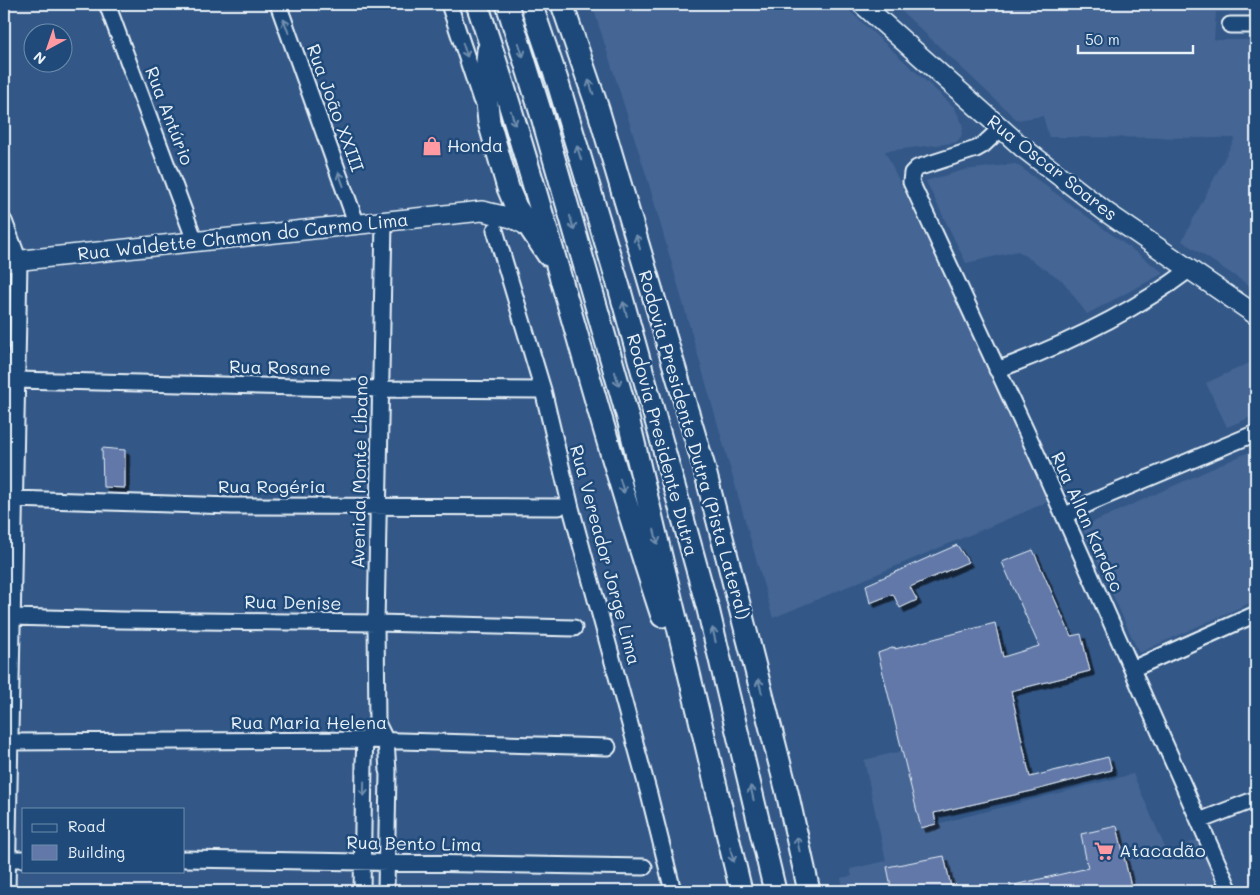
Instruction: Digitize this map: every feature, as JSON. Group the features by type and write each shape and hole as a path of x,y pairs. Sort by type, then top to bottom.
{"highway":[{"path":"477,4 489,38 560,275 613,458 657,600 709,756"},
{"name":"Rodovia Presidente Dutra","path":"507,4 543,120 628,418 741,891"},
{"name":"Rodovia Presidente Dutra","path":"531,4 557,80 619,287 708,609 775,891"},
{"name":"Rodovia Presidente Dutra (Pista Lateral)","path":"562,4 598,109 704,467 787,792 809,891"},
{"path":"489,38 486,84 489,122 508,188 516,207 560,275"}],"main road":[{"name":"Rua Oscar Soares","path":"862,4 1000,129 1106,212 1256,315"},
{"name":"Rua Waldette Chamon do Carmo Lima","path":"11,262 482,211 499,203 504,198 508,188"},
{"name":"Rua Waldette Chamon do Carmo Lima","path":"482,211 512,218 528,226"}],"street":[{"name":"Rua Antúrio","path":"107,4 195,241"},
{"name":"Rua João XXIII","path":"278,4 357,224"},
{"path":"449,4 489,122"},
{"path":"1230,25 1256,24"},
{"name":"Rua Allan Kardec","path":"1000,129 983,146 926,164 914,170 910,177 911,182 1064,516 1230,891"},
{"path":"4,221 11,262 16,380 10,742 6,858 7,891"},
{"name":"Avenida Monte Líbano","path":"384,222 376,623 377,723 386,741 388,771 386,891"},
{"name":"Rua Vereador Jorge Lima","path":"495,230 543,390 571,508 644,776 673,891"},
{"path":"997,370 1059,344 1112,318 1164,288 1189,270"},
{"name":"Rua Rosane","path":"16,380 380,389 543,390"},
{"path":"1064,516 1094,501 1256,433"},
{"name":"Rua Rogéria","path":"14,499 232,506 559,507"},
{"path":"1132,669 1256,614"},
{"name":"Rua Denise","path":"12,617 574,628"},
{"path":"362,891 365,740 377,723"},
{"name":"Rua Maria Helena","path":"10,742 365,740 608,747"},
{"path":"1199,821 1256,799"},
{"path":"6,858 22,859"},
{"name":"Rua Bento Lima","path":"185,860 644,867"}],"shaded area":[{"path":"592,4 842,4 954,107 963,129 961,137 957,142 885,151 1050,501 773,618 649,184"},
{"path":"894,4 1256,4 1256,12 1216,12 1214,40 1256,40 1256,290 1182,241 1235,138 1049,137 1043,116 1017,120"},
{"path":"1016,164 1164,273 1087,314 1063,281 1018,251 966,263 926,181 964,170"},
{"path":"1256,360 1256,415 1227,427 1206,383"},
{"path":"1256,449 1256,600 1139,653 1082,527"},
{"path":"902,751 921,828 1133,774 1167,852 1199,839 1224,891 844,891 841,878 852,876 850,869 886,861 864,760"}],"building":[{"path":"102,448 125,450 125,488 103,487"},
{"path":"957,545 968,562 910,587 917,600 900,608 893,594 870,603 866,585"},
{"path":"1033,550 1071,636 1081,634 1090,671 1011,691 1030,777 1108,757 1112,770 1032,791 934,813 936,824 921,828 878,653 895,647 895,649 995,623 1003,657 1039,646 1002,562"},
{"name":"Atacadão","path":"1117,826 1132,891 1011,891 1010,886 1088,868 1081,834"},
{"path":"944,856 952,891 892,891 887,867"}],"place":[{"name":"Honda","path":"432,146"},
{"name":"Atacadão","path":"1104,851"}]}
